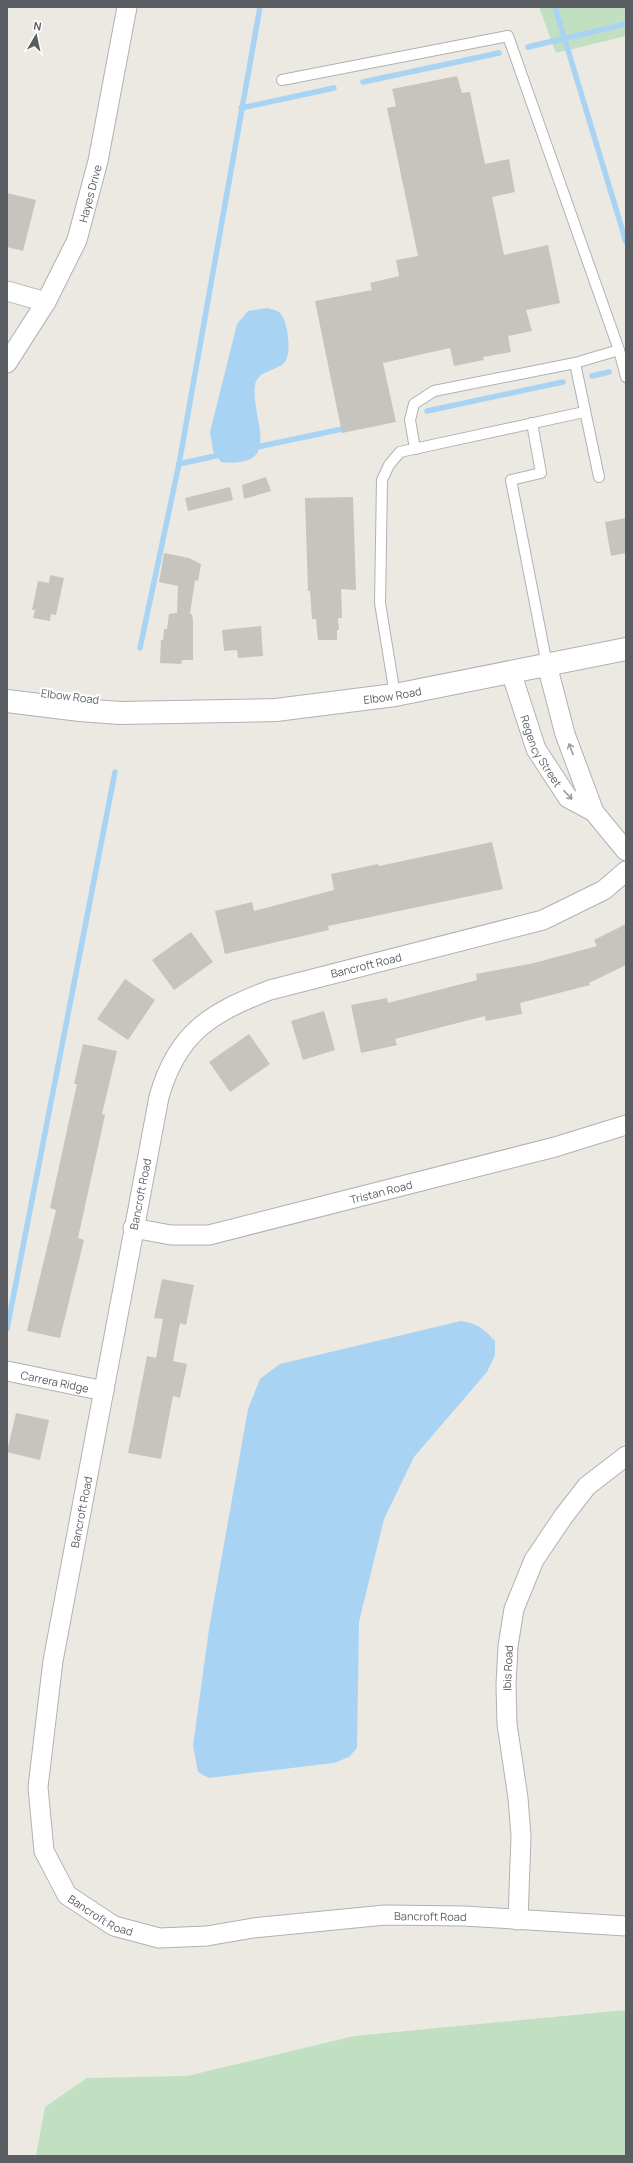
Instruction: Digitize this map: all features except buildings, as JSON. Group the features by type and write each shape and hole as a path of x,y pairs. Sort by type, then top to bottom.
{"main road":[{"name":"Elbow Road","path":"7,700 80,710 120,713 276,710 395,695 626,649"},
{"name":"Elbow Road","path":"7,687 120,702 156,712"}],"street":[{"name":"Hayes Drive","path":"7,363 46,302 77,240 98,161 126,7"},
{"path":"7,291 46,302"},
{"name":"Regency Street","path":"547,665 565,734 594,812 626,851"},
{"name":"Regency Street","path":"511,672 536,749 568,798 594,812"},
{"name":"Bancroft Road","path":"626,871 604,890 543,920 270,990 242,1001 215,1015 176,1053 164,1077 159,1097 133,1228 53,1661 38,1787 44,1851 67,1895 114,1926 158,1938 207,1936 253,1928 385,1915 464,1916 626,1926"},
{"name":"Tristan Road","path":"133,1228 171,1235 209,1236 555,1147 626,1125"},
{"name":"Carrera Ridge","path":"7,1371 104,1391"},
{"name":"Ibis Road","path":"518,1920 521,1836 518,1798 507,1724 506,1685 508,1646 514,1609 534,1560 562,1517 587,1486 626,1456"}],"lane":[{"path":"282,80 508,36 619,350 626,377"},
{"path":"415,449 410,420 414,404 434,391 575,363 619,350"},
{"path":"575,363 584,412 599,477"},
{"path":"395,695 380,603 382,480 389,465 400,452 584,412"},
{"path":"532,423 542,473 511,480 547,665"}],"green space":[{"path":"539,7 626,7 626,36 556,53"},
{"path":"626,2010 626,2156 36,2156 45,2107 87,2078 187,2076 354,2036"}],"water":[{"path":"267,308 279,312 285,322 289,346 286,360 283,364 259,377 255,385 255,398 260,438 259,449 253,457 241,462 221,462 213,451 210,432 237,324 248,311"},
{"path":"461,1321 476,1325 495,1341 495,1355 487,1372 414,1457 384,1519 359,1622 357,1748 349,1757 334,1763 209,1778 198,1772 193,1746 209,1629 248,1409 260,1379 280,1364"}],"waterway":[{"path":"140,648 179,464 260,7"},
{"path":"555,7 626,242"},
{"path":"528,47 626,24"},
{"path":"363,82 499,53"},
{"path":"241,108 334,88"},
{"path":"592,376 609,372"},
{"path":"427,411 563,382"},
{"path":"252,448 347,428"},
{"path":"179,464 224,454"},
{"path":"7,1329 115,772"}]}
